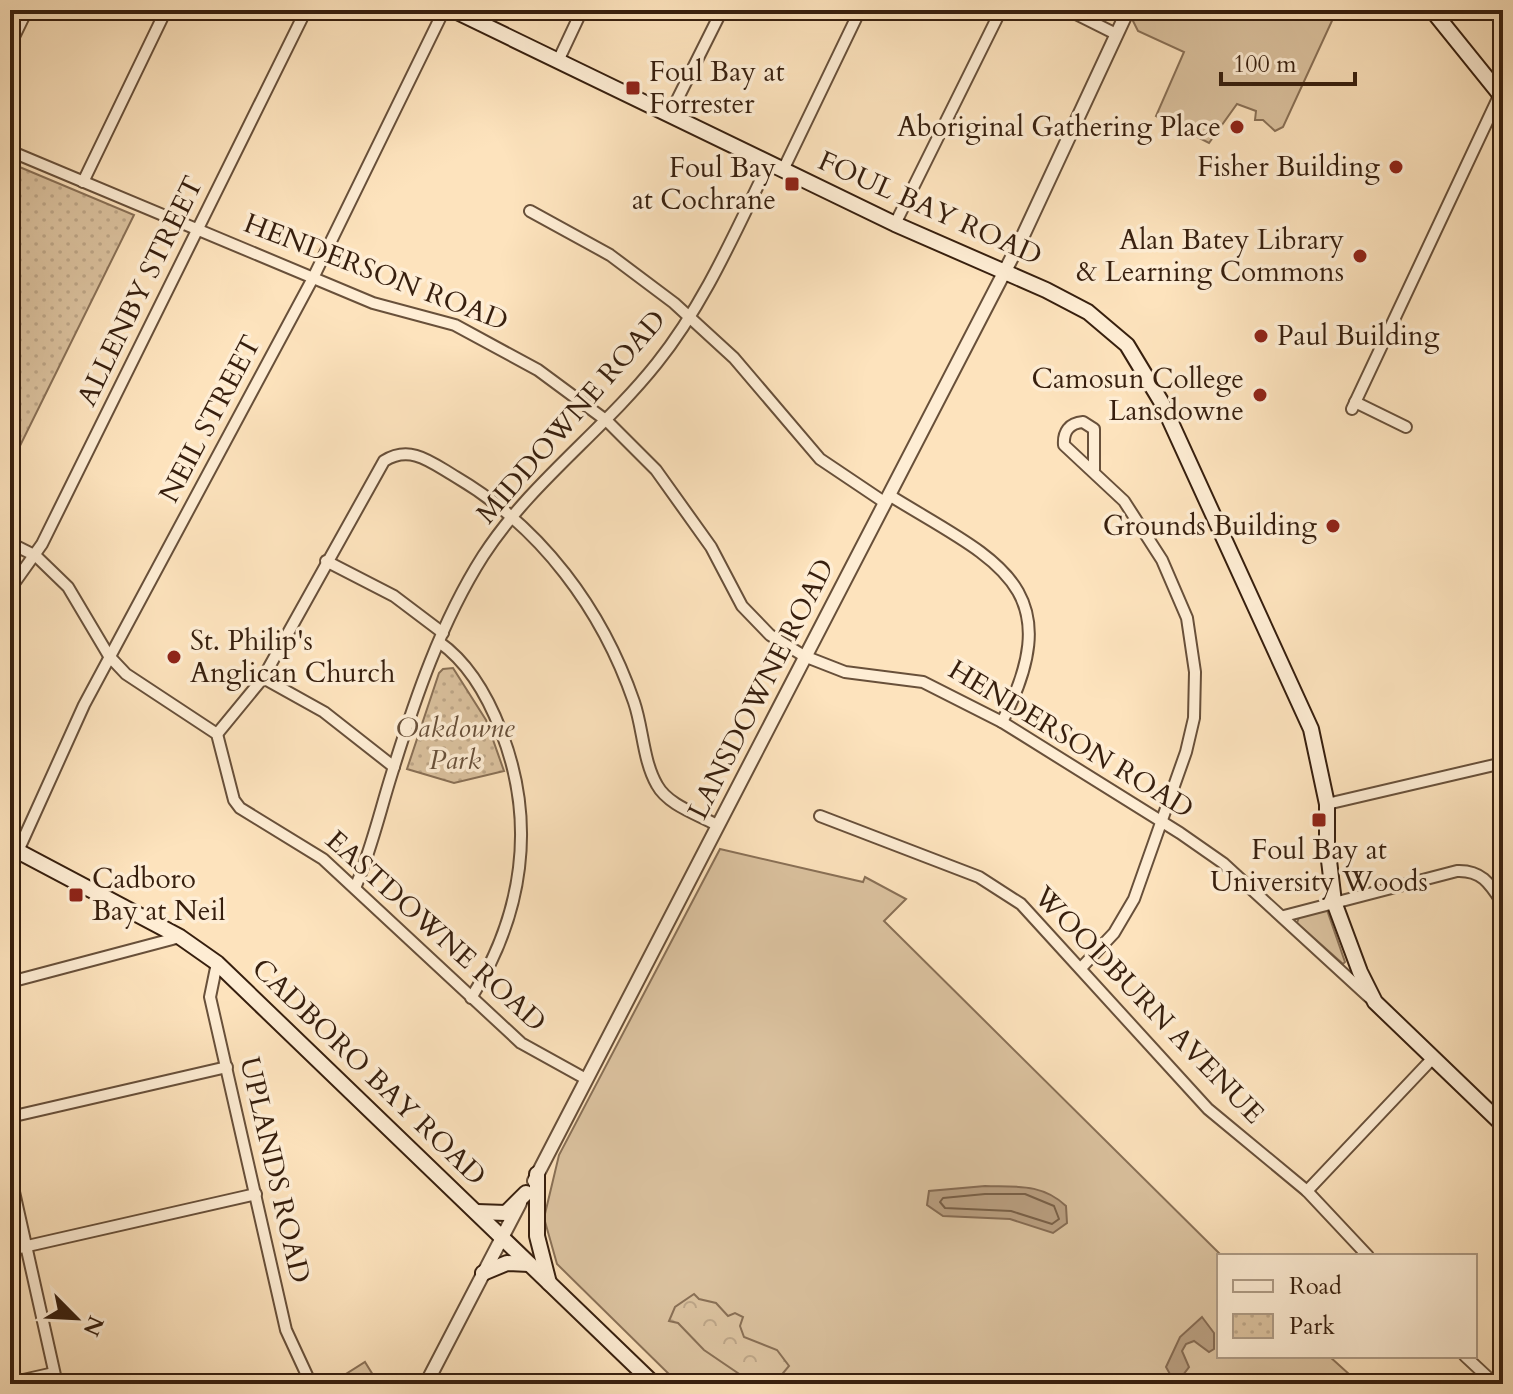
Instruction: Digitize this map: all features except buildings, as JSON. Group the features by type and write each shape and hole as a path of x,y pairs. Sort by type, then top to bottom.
{"main road":[{"name":"FOUL BAY ROAD","path":"453,10 895,224 1004,271 1088,312 1108,326 1140,363 1162,403 1311,729 1327,804 1327,844 1334,902 1352,954 1375,1002"},
{"path":"1432,10 1501,96"},
{"name":"CADBORO BAY ROAD","path":"14,849 180,937 217,963 550,1284 637,1378 654,1384"},
{"name":"HENDERSON ROAD","path":"1375,1002 1503,1125"},
{"path":"537,1174 537,1236 550,1284"},
{"path":"477,1212 506,1213 526,1193"},
{"path":"483,1273 507,1263 529,1264"}],"street":[{"path":"10,45 27,10"},
{"path":"83,182 166,10"},
{"name":"ALLENBY STREET","path":"10,589 36,556 306,10"},
{"name":"NEIL STREET","path":"14,849 109,656 313,278 444,10"},
{"path":"558,61 582,10"},
{"path":"670,114 722,10"},
{"path":"783,170 860,10"},
{"path":"895,224 1001,10"},
{"path":"1068,10 1116,34"},
{"name":"LANSDOWNE ROAD","path":"426,1384 1004,271 1128,10"},
{"path":"1406,427 1354,406 1501,96"},
{"name":"HENDERSON ROAD","path":"10,151 373,303 455,325 538,370 607,421 674,494 751,617 770,635 804,656 845,672 923,682 1002,722 1223,863 1375,1002"},
{"name":"MIDDOWNE ROAD","path":"355,888 441,637 483,557 511,517 607,421 658,363 690,317 769,163"},
{"path":"530,211 610,255 690,317 760,387 820,459 982,551 999,565 1021,596 1029,625 1030,650 1025,675 1002,722"},
{"path":"1081,968 1126,917 1190,736 1196,696 1194,654 1187,618 1162,560 1124,501 1064,445 1066,430 1073,424 1083,422 1094,429 1094,470"},
{"path":"10,543 36,556 82,606 109,656 148,691 217,734 263,678 384,461 403,453 423,458 477,490 511,517 566,573 595,616 624,675 659,788 675,803 717,825"},
{"path":"326,561 394,596 441,637 464,663 497,718 517,783 522,858 511,916 498,951 471,998"},
{"path":"263,678 324,712 394,767"},
{"name":"EASTDOWNE ROAD","path":"217,734 234,800 240,808 308,848 521,1043 586,1079"},
{"path":"1327,804 1503,763"},
{"name":"WOODBURN AVENUE","path":"820,816 956,867 1003,891 1038,920 1208,1109 1307,1191 1366,1254"},
{"path":"1284,916 1467,871 1488,880 1503,904"},
{"path":"10,982 180,937"},
{"name":"UPLANDS ROAD","path":"217,963 210,997 286,1330 311,1384"},
{"path":"1307,1191 1432,1059"},
{"path":"10,1117 227,1067"},
{"path":"10,1174 56,1378 10,1383"},
{"path":"10,1250 256,1194"},
{"path":"1467,1358 1495,1384"}],"green space":[{"path":"1138,10 1337,10 1283,127 1275,131 1263,120 1255,120 1256,111 1237,104 1209,143 1156,116 1184,52 1138,31 1133,21"},
{"path":"10,163 134,215 10,466"},
{"name":"Oakdowne Park","path":"453,668 486,720 504,771 454,783 407,769 439,673 443,669"},
{"path":"720,849 863,882 865,877 906,899 884,921 1220,1254 1217,1254 1217,1358 1331,1358 1360,1384 679,1384 557,1264 544,1218 559,1155"},
{"path":"1327,910 1345,962 1343,964 1297,923 1299,917"},
{"path":"694,1294 699,1299 716,1303 728,1316 735,1313 743,1317 740,1326 744,1337 777,1350 789,1366 774,1384 754,1384 704,1350 678,1323 669,1321 675,1307"},
{"path":"365,1362 373,1375 358,1384 342,1384 338,1379"}],"water":[{"path":"985,1186 1028,1188 1047,1193 1066,1206 1067,1223 1053,1233 1010,1219 943,1216 927,1205 929,1191"},
{"path":"1202,1317 1214,1333 1214,1349 1209,1352 1194,1341 1186,1344 1182,1351 1189,1367 1183,1375 1171,1376 1166,1367 1180,1337"}],"place":[{"name":"Foul Bay at Forrester","path":"633,88"},
{"name":"Aboriginal Gathering Place","path":"1237,127"},
{"name":"Fisher Building","path":"1396,167"},
{"name":"Foul Bay at Cochrane","path":"792,184"},
{"name":"Alan Batey Library & Learning Commons","path":"1360,256"},
{"name":"Paul Building","path":"1261,336"},
{"name":"Camosun College Lansdowne","path":"1260,395"},
{"name":"Grounds Building","path":"1333,526"},
{"name":"St. Philip's Anglican Church","path":"174,657"},
{"name":"Foul Bay at University Woods","path":"1319,820"},
{"name":"Cadboro Bay at Neil","path":"76,895"}]}
